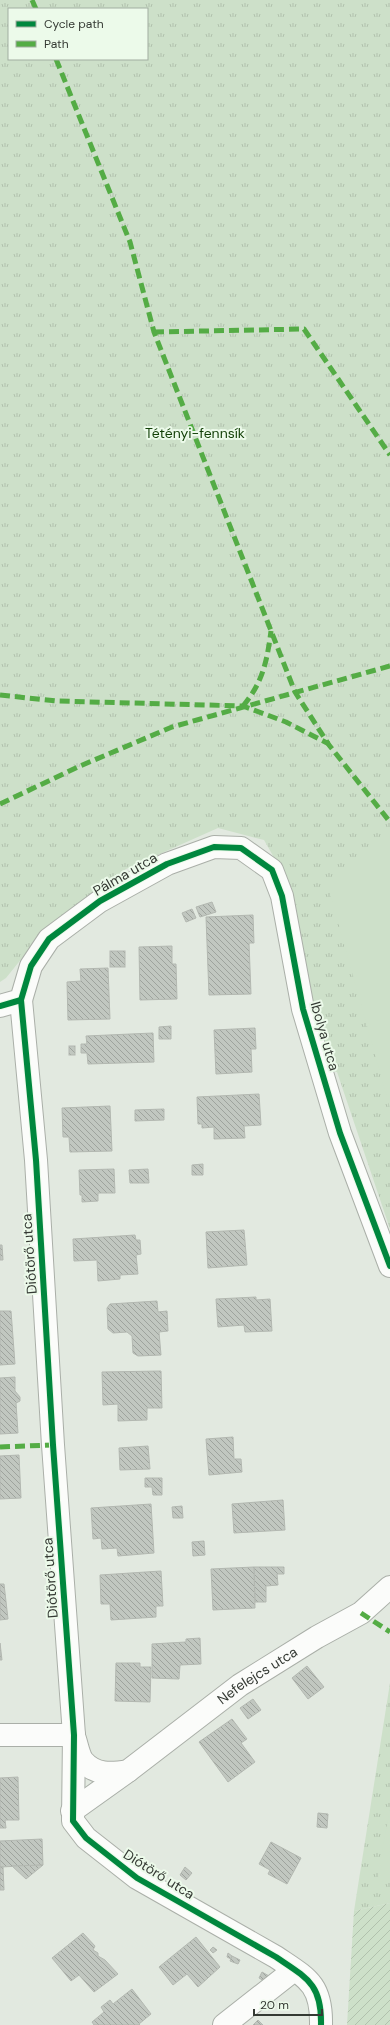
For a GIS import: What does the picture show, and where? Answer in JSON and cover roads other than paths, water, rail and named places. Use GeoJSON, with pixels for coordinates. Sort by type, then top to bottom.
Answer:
{"type":"FeatureCollection","features":[{"type":"Feature","properties":{"kind":"street","name":"Pálma utca"},"geometry":{"type":"LineString","coordinates":[[21,1000],[31,966],[49,939],[100,902],[167,864],[214,847]]}},
{"type":"Feature","properties":{"kind":"street","name":"Ibolya utca"},"geometry":{"type":"LineString","coordinates":[[214,847],[241,848],[272,870],[282,896],[303,1009],[338,1125],[390,1266]]}},
{"type":"Feature","properties":{"kind":"street"},"geometry":{"type":"LineString","coordinates":[[0,1006],[21,1000]]}},
{"type":"Feature","properties":{"kind":"street","name":"Diótörő utca"},"geometry":{"type":"LineString","coordinates":[[21,1000],[36,1160],[53,1446],[74,1734],[73,1821],[86,1838],[137,1878],[276,1957],[311,1983],[318,1994],[321,2006],[321,2025]]}},
{"type":"Feature","properties":{"kind":"street","name":"Nefelejcs utca"},"geometry":{"type":"LineString","coordinates":[[72,1811],[128,1771],[240,1685],[317,1637],[361,1613],[390,1587]]}},
{"type":"Feature","properties":{"kind":"street"},"geometry":{"type":"LineString","coordinates":[[0,1735],[74,1734],[83,1760],[99,1772],[112,1774],[128,1771]]}},
{"type":"Feature","properties":{"kind":"street"},"geometry":{"type":"LineString","coordinates":[[224,2025],[294,1970]]}},
{"type":"Feature","properties":{"kind":"park label","name":"Tétényi-fennsík"},"geometry":{"type":"Point","coordinates":[195,433]}}]}
